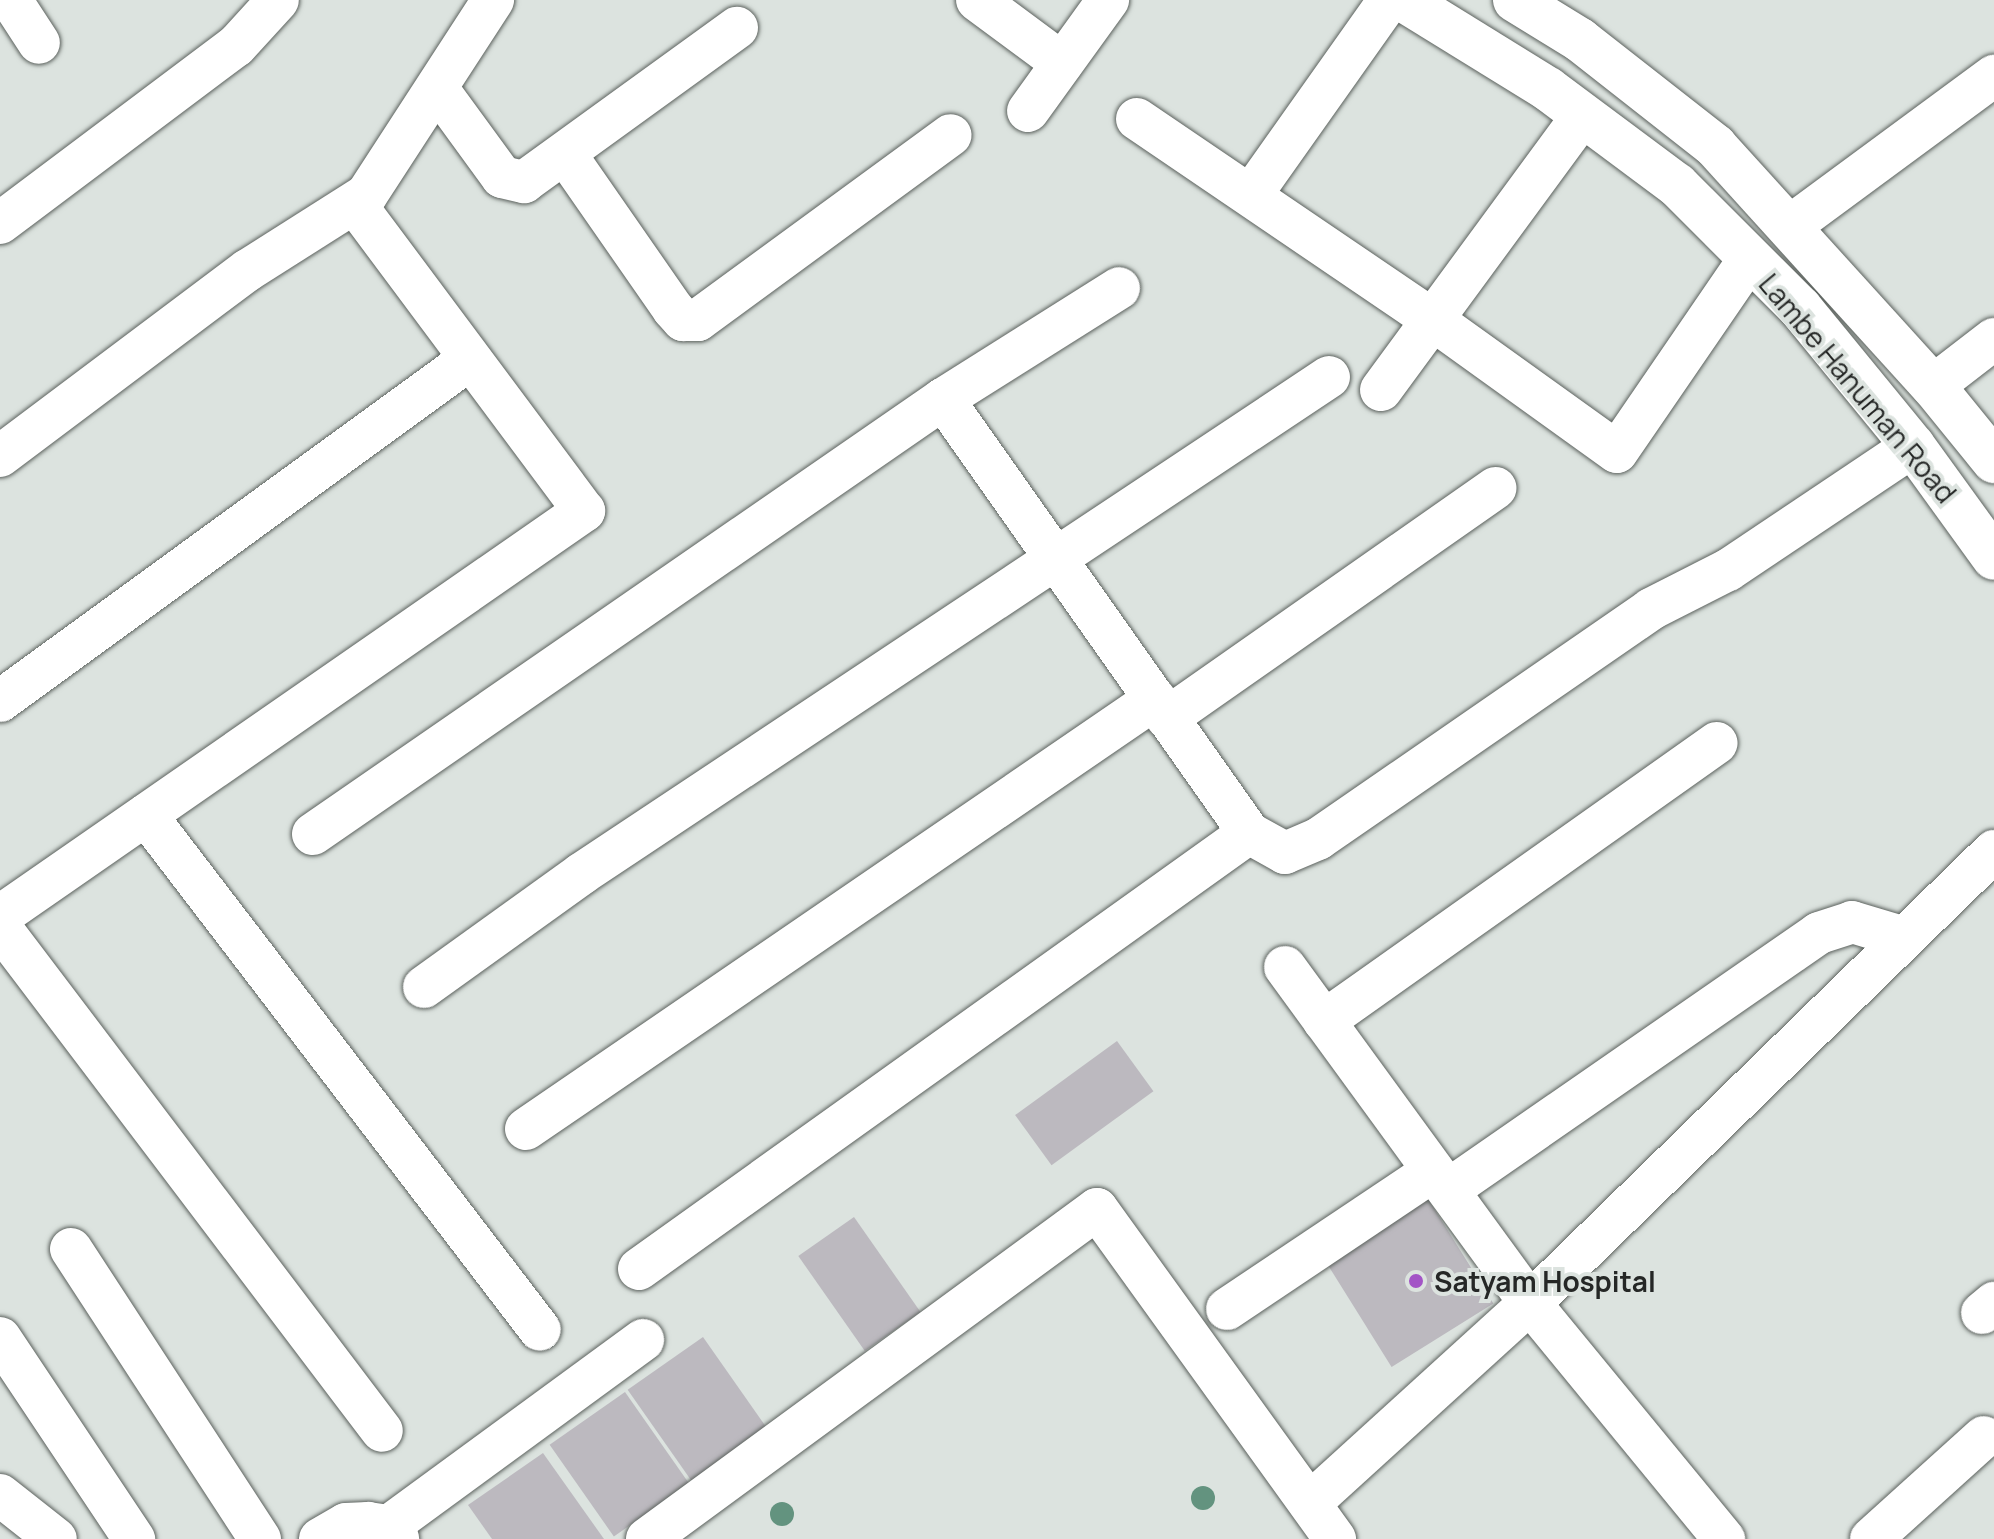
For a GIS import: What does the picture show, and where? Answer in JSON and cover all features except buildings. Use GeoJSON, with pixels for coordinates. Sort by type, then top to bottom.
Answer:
{"type":"FeatureCollection","features":[{"type":"Feature","properties":{"kind":"main road","name":"Lambe Hanuman Road"},"geometry":{"type":"LineString","coordinates":[[1404,0],[1583,115],[1677,185],[1800,308],[1913,446],[1994,558]]}},
{"type":"Feature","properties":{"kind":"main road","name":"Lambe Hanuman Road"},"geometry":{"type":"LineString","coordinates":[[1515,0],[1580,40],[1715,146],[1933,386],[1994,461]]}},
{"type":"Feature","properties":{"kind":"street"},"geometry":{"type":"LineString","coordinates":[[11,0],[39,43]]}},
{"type":"Feature","properties":{"kind":"street"},"geometry":{"type":"LineString","coordinates":[[0,223],[247,38],[278,0]]}},
{"type":"Feature","properties":{"kind":"street"},"geometry":{"type":"LineString","coordinates":[[0,916],[584,511],[358,208],[493,0]]}},
{"type":"Feature","properties":{"kind":"street"},"geometry":{"type":"LineString","coordinates":[[977,0],[1062,63]]}},
{"type":"Feature","properties":{"kind":"street"},"geometry":{"type":"LineString","coordinates":[[1028,111],[1108,0]]}},
{"type":"Feature","properties":{"kind":"street"},"geometry":{"type":"LineString","coordinates":[[1251,195],[1389,0]]}},
{"type":"Feature","properties":{"kind":"street"},"geometry":{"type":"LineString","coordinates":[[437,88],[511,183],[540,174],[737,28]]}},
{"type":"Feature","properties":{"kind":"street"},"geometry":{"type":"LineString","coordinates":[[1789,227],[1994,76]]}},
{"type":"Feature","properties":{"kind":"street"},"geometry":{"type":"LineString","coordinates":[[1381,390],[1583,115]]}},
{"type":"Feature","properties":{"kind":"street"},"geometry":{"type":"LineString","coordinates":[[1137,119],[1433,320],[1617,452],[1750,258]]}},
{"type":"Feature","properties":{"kind":"street"},"geometry":{"type":"LineString","coordinates":[[566,155],[673,309],[683,320],[698,320],[951,135]]}},
{"type":"Feature","properties":{"kind":"street"},"geometry":{"type":"LineString","coordinates":[[0,456],[248,270],[366,195]]}},
{"type":"Feature","properties":{"kind":"street"},"geometry":{"type":"LineString","coordinates":[[313,834],[943,399],[1119,288]]}},
{"type":"Feature","properties":{"kind":"street"},"geometry":{"type":"LineString","coordinates":[[1933,386],[1994,339]]}},
{"type":"Feature","properties":{"kind":"street"},"geometry":{"type":"LineString","coordinates":[[0,701],[470,359]]}},
{"type":"Feature","properties":{"kind":"street"},"geometry":{"type":"LineString","coordinates":[[424,987],[581,874],[1057,561],[1329,377]]}},
{"type":"Feature","properties":{"kind":"street"},"geometry":{"type":"LineString","coordinates":[[943,399],[1249,833],[1285,853],[1318,839],[1651,609],[1728,570],[1913,446]]}},
{"type":"Feature","properties":{"kind":"street"},"geometry":{"type":"LineString","coordinates":[[526,1129],[1496,488]]}},
{"type":"Feature","properties":{"kind":"street"},"geometry":{"type":"LineString","coordinates":[[1324,1021],[1717,743]]}},
{"type":"Feature","properties":{"kind":"street"},"geometry":{"type":"LineString","coordinates":[[146,815],[540,1330]]}},
{"type":"Feature","properties":{"kind":"street"},"geometry":{"type":"LineString","coordinates":[[639,1269],[1249,833]]}},
{"type":"Feature","properties":{"kind":"street"},"geometry":{"type":"LineString","coordinates":[[647,1539],[1097,1209],[1318,1526],[1530,1303],[1994,851]]}},
{"type":"Feature","properties":{"kind":"street"},"geometry":{"type":"LineString","coordinates":[[1227,1309],[1440,1181],[1819,933],[1852,922],[1905,938]]}},
{"type":"Feature","properties":{"kind":"street"},"geometry":{"type":"LineString","coordinates":[[0,927],[382,1431]]}},
{"type":"Feature","properties":{"kind":"street"},"geometry":{"type":"LineString","coordinates":[[1285,967],[1530,1303],[1724,1539]]}},
{"type":"Feature","properties":{"kind":"street"},"geometry":{"type":"LineString","coordinates":[[71,1249],[260,1539]]}},
{"type":"Feature","properties":{"kind":"street"},"geometry":{"type":"LineString","coordinates":[[0,1338],[134,1539]]}},
{"type":"Feature","properties":{"kind":"street"},"geometry":{"type":"LineString","coordinates":[[320,1539],[346,1524],[394,1532],[643,1340]]}},
{"type":"Feature","properties":{"kind":"street"},"geometry":{"type":"LineString","coordinates":[[1871,1539],[1984,1437]]}},
{"type":"Feature","properties":{"kind":"street"},"geometry":{"type":"LineString","coordinates":[[0,1495],[56,1539]]}},
{"type":"Feature","properties":{"kind":"place","name":"Satyam Hospital"},"geometry":{"type":"Point","coordinates":[1416,1281]}}]}
